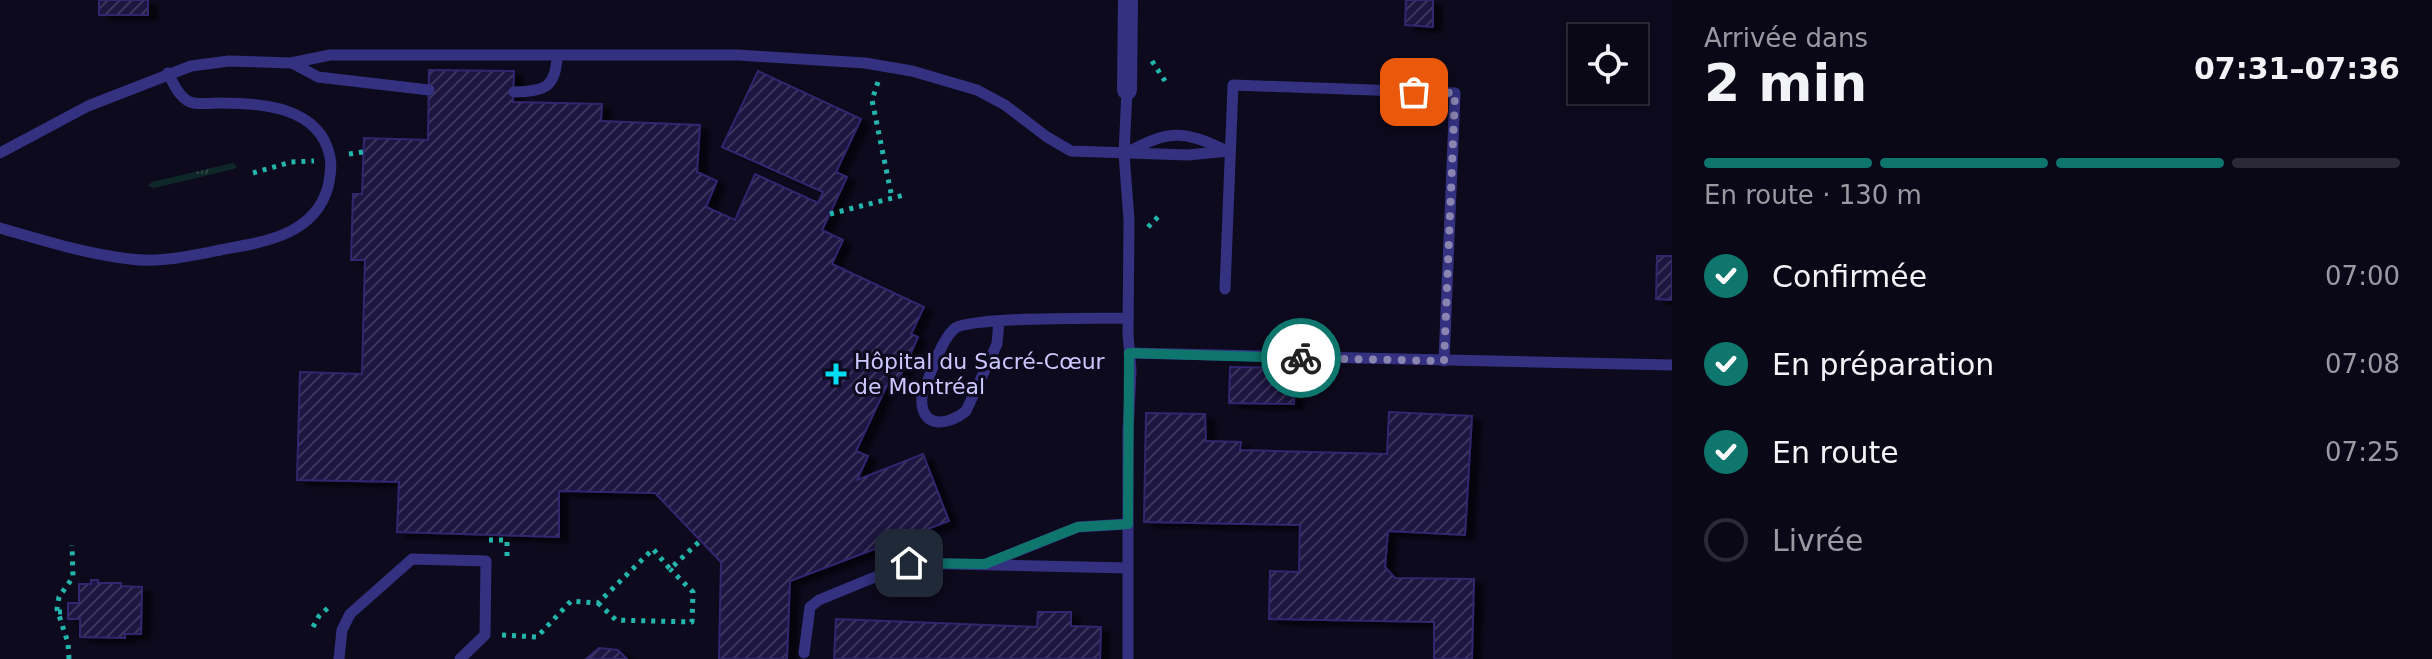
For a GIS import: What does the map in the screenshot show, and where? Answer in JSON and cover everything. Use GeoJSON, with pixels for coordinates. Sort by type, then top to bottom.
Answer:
{"type":"FeatureCollection","features":[{"type":"Feature","properties":{"kind":"street"},"geometry":{"type":"LineString","coordinates":[[1127,90],[1128,0]]}},
{"type":"Feature","properties":{"kind":"lane"},"geometry":{"type":"LineString","coordinates":[[0,153],[88,106],[168,73],[209,63],[291,63],[330,55],[738,55],[815,59],[889,67],[946,80],[991,97],[1071,151],[1188,155],[1229,151]]}},
{"type":"Feature","properties":{"kind":"lane"},"geometry":{"type":"LineString","coordinates":[[514,92],[533,91],[546,86],[556,74],[557,56]]}},
{"type":"Feature","properties":{"kind":"lane"},"geometry":{"type":"LineString","coordinates":[[291,63],[318,77],[429,90]]}},
{"type":"Feature","properties":{"kind":"lane"},"geometry":{"type":"LineString","coordinates":[[0,228],[110,256],[150,260],[271,240],[284,236],[314,216],[326,193],[331,166],[326,143],[317,131],[282,108],[248,103],[189,102],[178,92],[168,73]]}},
{"type":"Feature","properties":{"kind":"lane"},"geometry":{"type":"LineString","coordinates":[[1225,289],[1233,85],[1455,93],[1444,361]]}},
{"type":"Feature","properties":{"kind":"lane"},"geometry":{"type":"LineString","coordinates":[[1127,90],[1124,154],[1129,220],[1128,659]]}},
{"type":"Feature","properties":{"kind":"lane"},"geometry":{"type":"LineString","coordinates":[[1124,154],[1157,136],[1196,136],[1229,151]]}},
{"type":"Feature","properties":{"kind":"lane"},"geometry":{"type":"LineString","coordinates":[[999,321],[997,344],[966,411],[957,418],[940,423],[929,419],[921,407],[922,396],[954,329],[963,323],[999,321],[1128,318]]}},
{"type":"Feature","properties":{"kind":"lane"},"geometry":{"type":"LineString","coordinates":[[1129,353],[1672,365]]}},
{"type":"Feature","properties":{"kind":"lane"},"geometry":{"type":"LineString","coordinates":[[985,564],[1078,527],[1128,524]]}},
{"type":"Feature","properties":{"kind":"lane"},"geometry":{"type":"LineString","coordinates":[[339,659],[342,630],[350,614],[412,559],[486,561],[485,635],[460,659]]}},
{"type":"Feature","properties":{"kind":"lane"},"geometry":{"type":"LineString","coordinates":[[804,653],[810,607],[819,600],[909,563],[1128,568]]}},
{"type":"Feature","properties":{"kind":"path"},"geometry":{"type":"LineString","coordinates":[[1151,60],[1165,81]]}},
{"type":"Feature","properties":{"kind":"path"},"geometry":{"type":"LineString","coordinates":[[878,83],[872,100],[892,198]]}},
{"type":"Feature","properties":{"kind":"path"},"geometry":{"type":"LineString","coordinates":[[349,154],[363,152]]}},
{"type":"Feature","properties":{"kind":"path"},"geometry":{"type":"LineString","coordinates":[[253,173],[291,162],[315,161]]}},
{"type":"Feature","properties":{"kind":"path"},"geometry":{"type":"LineString","coordinates":[[830,214],[904,195]]}},
{"type":"Feature","properties":{"kind":"path"},"geometry":{"type":"LineString","coordinates":[[670,569],[701,540]]}},
{"type":"Feature","properties":{"kind":"path"},"geometry":{"type":"LineString","coordinates":[[69,659],[68,643],[58,612],[59,597],[73,577],[72,545]]}},
{"type":"Feature","properties":{"kind":"path"},"geometry":{"type":"LineString","coordinates":[[503,635],[537,637],[571,601],[598,603],[616,620],[692,622],[693,592],[653,549],[598,603]]}},
{"type":"Feature","properties":{"kind":"path"},"geometry":{"type":"LineString","coordinates":[[58,612],[68,612]]}},
{"type":"Feature","properties":{"kind":"green space"},"geometry":{"type":"Polygon","coordinates":[[[233,163],[237,167],[234,169],[154,188],[148,186],[152,182],[233,163]]]}},
{"type":"Feature","properties":{"kind":"building"},"geometry":{"type":"Polygon","coordinates":[[[99,0],[148,0],[148,15],[99,15],[99,0]]]}},
{"type":"Feature","properties":{"kind":"building"},"geometry":{"type":"Polygon","coordinates":[[[1406,0],[1433,0],[1433,27],[1405,25],[1406,0]]]}},
{"type":"Feature","properties":{"kind":"building"},"geometry":{"type":"Polygon","coordinates":[[[429,70],[514,71],[513,102],[602,104],[601,121],[700,125],[697,172],[717,181],[706,207],[735,220],[755,174],[818,203],[823,192],[722,147],[758,71],[861,119],[836,172],[847,177],[822,230],[843,240],[832,264],[924,307],[911,334],[918,337],[894,389],[887,385],[856,451],[868,456],[857,480],[923,454],[949,521],[790,581],[787,659],[719,659],[721,562],[655,493],[559,491],[559,537],[397,532],[399,482],[297,480],[300,372],[362,374],[365,260],[351,260],[353,194],[362,194],[364,138],[428,140],[429,70]]]}},
{"type":"Feature","properties":{"kind":"building"},"geometry":{"type":"Polygon","coordinates":[[[1657,256],[1672,256],[1672,300],[1656,299],[1657,256]]]}},
{"type":"Feature","properties":{"kind":"building"},"geometry":{"type":"Polygon","coordinates":[[[1230,367],[1295,368],[1294,404],[1229,403],[1230,367]]]}},
{"type":"Feature","properties":{"kind":"building"},"geometry":{"type":"Polygon","coordinates":[[[1389,412],[1472,416],[1465,535],[1388,531],[1385,567],[1395,578],[1474,579],[1472,659],[1434,659],[1434,622],[1269,619],[1270,571],[1299,572],[1300,525],[1144,522],[1146,413],[1205,414],[1206,441],[1241,442],[1240,450],[1387,454],[1389,412]]]}},
{"type":"Feature","properties":{"kind":"building"},"geometry":{"type":"Polygon","coordinates":[[[91,580],[142,587],[141,634],[125,634],[125,638],[80,637],[80,619],[68,619],[68,603],[79,603],[79,584],[91,584],[91,580]]]}},
{"type":"Feature","properties":{"kind":"building"},"geometry":{"type":"Polygon","coordinates":[[[1038,612],[1071,612],[1071,626],[1101,627],[1100,659],[834,659],[836,619],[1037,627],[1038,612]]]}},
{"type":"Feature","properties":{"kind":"building"},"geometry":{"type":"Polygon","coordinates":[[[599,648],[618,650],[627,659],[586,659],[599,648]]]}},
{"type":"Feature","properties":{"kind":"way so far"},"geometry":{"type":"LineString","coordinates":[[1301,358],[1444,361],[1455,93],[1414,92]]}},
{"type":"Feature","properties":{"kind":"place","name":"Hôpital du Sacré-Cœur de Montréal"},"geometry":{"type":"Point","coordinates":[836,374]}},
{"type":"Feature","properties":{"kind":"route"},"geometry":{"type":"LineString","coordinates":[[909,563],[985,564],[1078,527],[1128,524],[1129,353],[1301,358]]}}]}
